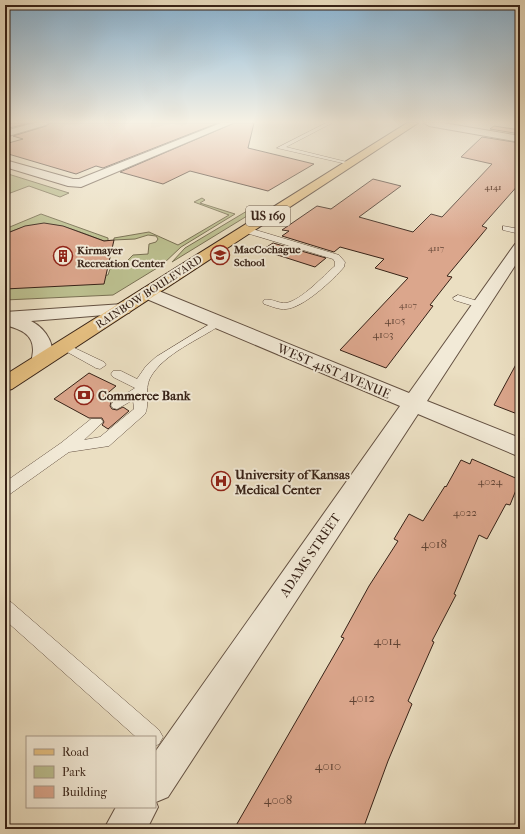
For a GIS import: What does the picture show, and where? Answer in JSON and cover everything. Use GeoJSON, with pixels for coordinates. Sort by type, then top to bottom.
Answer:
{"type":"FeatureCollection","features":[{"type":"Feature","properties":{"kind":"main road","name":"RAINBOW BOULEVARD"},"geometry":{"type":"LineString","coordinates":[[5,384],[352,162]]}},
{"type":"Feature","properties":{"kind":"street"},"geometry":{"type":"LineString","coordinates":[[5,162],[76,184],[131,162]]}},
{"type":"Feature","properties":{"kind":"street","name":"ADAMS STREET"},"geometry":{"type":"LineString","coordinates":[[156,780],[165,747],[412,404],[469,302],[513,238]]}},
{"type":"Feature","properties":{"kind":"street","name":"WEST 41ST AVENUE"},"geometry":{"type":"LineString","coordinates":[[148,293],[520,448]]}},
{"type":"Feature","properties":{"kind":"street"},"geometry":{"type":"LineString","coordinates":[[5,318],[51,315],[92,310],[123,309]]}},
{"type":"Feature","properties":{"kind":"street"},"geometry":{"type":"LineString","coordinates":[[5,318],[33,328],[40,336],[43,348],[41,361]]}},
{"type":"Feature","properties":{"kind":"street"},"geometry":{"type":"LineString","coordinates":[[124,829],[138,808]]}},
{"type":"Feature","properties":{"kind":"lane"},"geometry":{"type":"LineString","coordinates":[[340,162],[349,164]]}},
{"type":"Feature","properties":{"kind":"lane"},"geometry":{"type":"LineString","coordinates":[[246,230],[326,254],[336,258],[340,262],[339,267],[297,302],[287,306],[268,302]]}},
{"type":"Feature","properties":{"kind":"lane"},"geometry":{"type":"LineString","coordinates":[[513,238],[520,232]]}},
{"type":"Feature","properties":{"kind":"lane"},"geometry":{"type":"LineString","coordinates":[[66,447],[104,442],[140,411],[141,388],[150,370],[174,348],[208,330],[218,322]]}},
{"type":"Feature","properties":{"kind":"lane"},"geometry":{"type":"LineString","coordinates":[[64,346],[100,365]]}},
{"type":"Feature","properties":{"kind":"lane"},"geometry":{"type":"LineString","coordinates":[[117,374],[141,388]]}},
{"type":"Feature","properties":{"kind":"lane"},"geometry":{"type":"LineString","coordinates":[[117,405],[141,388]]}},
{"type":"Feature","properties":{"kind":"lane"},"geometry":{"type":"LineString","coordinates":[[5,490],[66,447],[96,422]]}},
{"type":"Feature","properties":{"kind":"lane"},"geometry":{"type":"LineString","coordinates":[[5,608],[151,736]]}},
{"type":"Feature","properties":{"kind":"green space"},"geometry":{"type":"Polygon","coordinates":[[[5,173],[69,193],[60,197],[29,186],[5,195],[5,173]]]}},
{"type":"Feature","properties":{"kind":"green space"},"geometry":{"type":"Polygon","coordinates":[[[202,198],[205,200],[200,203],[235,214],[181,247],[162,265],[113,295],[5,300],[5,289],[108,275],[111,266],[126,262],[133,255],[148,254],[149,244],[156,242],[158,239],[156,236],[148,235],[135,239],[114,240],[114,238],[149,232],[178,245],[229,215],[194,202],[202,198]]]}},
{"type":"Feature","properties":{"kind":"green space"},"geometry":{"type":"Polygon","coordinates":[[[247,211],[249,214],[247,216],[172,262],[185,248],[247,211]]]}},
{"type":"Feature","properties":{"kind":"green space"},"geometry":{"type":"Polygon","coordinates":[[[41,214],[108,238],[108,241],[104,241],[66,227],[44,224],[32,225],[5,234],[5,229],[41,214]]]}},
{"type":"Feature","properties":{"kind":"building"},"geometry":{"type":"Polygon","coordinates":[[[35,162],[119,162],[103,168],[96,166],[76,174],[35,162]]]}},
{"type":"Feature","properties":{"kind":"building"},"geometry":{"type":"Polygon","coordinates":[[[143,162],[305,162],[314,164],[268,191],[190,171],[163,184],[120,172],[143,162]]]}},
{"type":"Feature","properties":{"kind":"building"},"geometry":{"type":"Polygon","coordinates":[[[483,162],[520,162],[520,183],[482,226],[487,228],[447,276],[452,277],[430,305],[433,306],[386,368],[340,350],[408,278],[375,268],[384,259],[340,247],[334,252],[282,236],[289,231],[282,230],[317,206],[331,209],[373,179],[401,186],[359,217],[413,232],[431,214],[442,217],[492,164],[483,162]]]}},
{"type":"Feature","properties":{"kind":"building","name":"Kirmayer Recreation Center"},"geometry":{"type":"Polygon","coordinates":[[[44,223],[63,226],[104,241],[114,240],[104,284],[5,289],[5,234],[25,226],[44,223]]]}},
{"type":"Feature","properties":{"kind":"building"},"geometry":{"type":"Polygon","coordinates":[[[273,243],[326,258],[315,267],[262,250],[273,243]]]}},
{"type":"Feature","properties":{"kind":"building"},"geometry":{"type":"Polygon","coordinates":[[[520,357],[520,415],[494,405],[520,357]]]}},
{"type":"Feature","properties":{"kind":"building"},"geometry":{"type":"Polygon","coordinates":[[[89,373],[116,386],[103,397],[111,402],[110,406],[112,409],[117,410],[123,407],[129,411],[108,429],[102,425],[104,422],[102,418],[89,418],[54,399],[89,373]]]}},
{"type":"Feature","properties":{"kind":"building"},"geometry":{"type":"Polygon","coordinates":[[[472,459],[520,480],[510,505],[506,504],[487,539],[479,535],[454,594],[456,595],[432,641],[434,642],[408,701],[412,704],[388,761],[363,829],[234,829],[344,638],[341,637],[369,586],[398,541],[394,539],[409,514],[423,521],[445,486],[446,487],[461,460],[470,464],[472,459]]]}},
{"type":"Feature","properties":{"kind":"place","name":"MacCochague School"},"geometry":{"type":"Point","coordinates":[220,255]}},
{"type":"Feature","properties":{"kind":"place","name":"Kirmayer Recreation Center"},"geometry":{"type":"Point","coordinates":[63,256]}},
{"type":"Feature","properties":{"kind":"place","name":"Commerce Bank"},"geometry":{"type":"Point","coordinates":[84,395]}},
{"type":"Feature","properties":{"kind":"place","name":"University of Kansas Medical Center"},"geometry":{"type":"Point","coordinates":[221,481]}}]}
